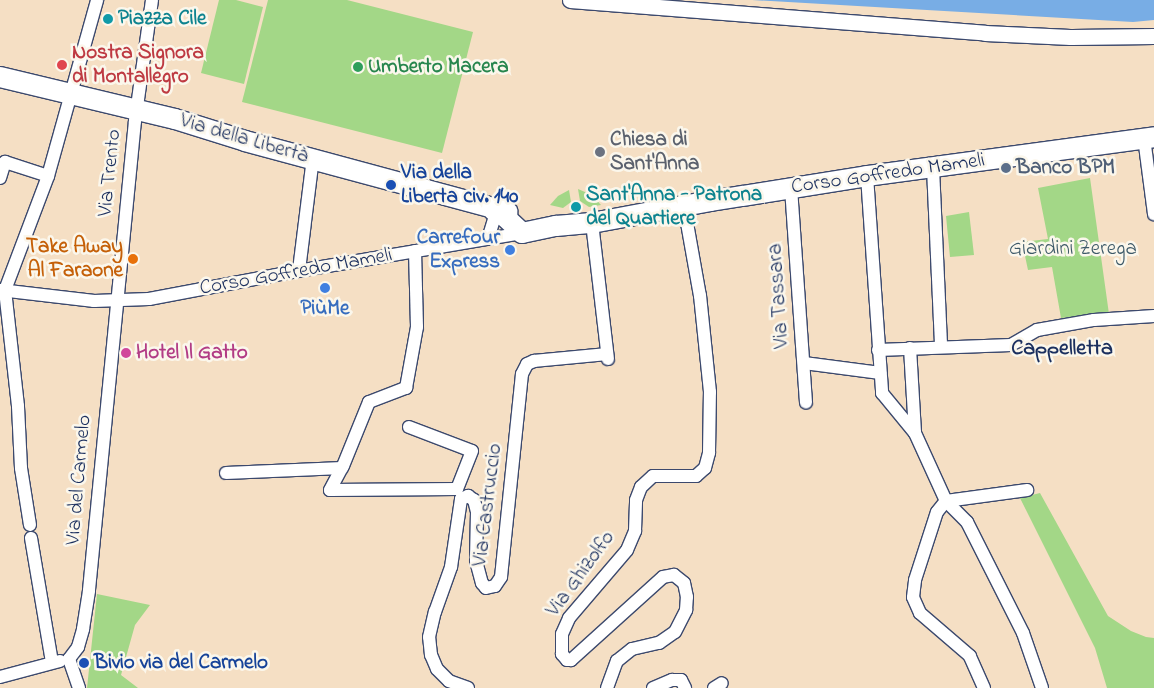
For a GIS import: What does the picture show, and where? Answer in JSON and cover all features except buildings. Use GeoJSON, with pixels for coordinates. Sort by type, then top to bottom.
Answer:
{"type":"FeatureCollection","features":[{"type":"Feature","properties":{"kind":"main road","name":"Via della Libertà"},"geometry":{"type":"LineString","coordinates":[[0,77],[137,110],[556,226]]}},
{"type":"Feature","properties":{"kind":"main road","name":"Corso Goffredo Mameli"},"geometry":{"type":"LineString","coordinates":[[522,233],[556,226],[592,223],[867,176],[1149,138]]}},
{"type":"Feature","properties":{"kind":"main road","name":"Via della Libertà"},"geometry":{"type":"LineString","coordinates":[[490,208],[504,216],[522,233]]}},
{"type":"Feature","properties":{"kind":"street"},"geometry":{"type":"LineString","coordinates":[[52,662],[21,468],[18,406],[3,290],[48,176],[97,0]]}},
{"type":"Feature","properties":{"kind":"street","name":"Via Trento"},"geometry":{"type":"LineString","coordinates":[[118,301],[137,110],[152,0]]}},
{"type":"Feature","properties":{"kind":"street"},"geometry":{"type":"LineString","coordinates":[[570,0],[985,33],[1070,37],[1154,36]]}},
{"type":"Feature","properties":{"kind":"street"},"geometry":{"type":"LineString","coordinates":[[1149,138],[1154,214]]}},
{"type":"Feature","properties":{"kind":"street"},"geometry":{"type":"LineString","coordinates":[[299,270],[312,158]]}},
{"type":"Feature","properties":{"kind":"street"},"geometry":{"type":"LineString","coordinates":[[0,178],[5,162],[48,176]]}},
{"type":"Feature","properties":{"kind":"street"},"geometry":{"type":"LineString","coordinates":[[933,168],[941,347]]}},
{"type":"Feature","properties":{"kind":"street"},"geometry":{"type":"LineString","coordinates":[[867,176],[882,393],[915,433],[946,501],[967,522],[1023,633],[1042,688]]}},
{"type":"Feature","properties":{"kind":"street","name":"Via Tassara"},"geometry":{"type":"LineString","coordinates":[[791,188],[806,402]]}},
{"type":"Feature","properties":{"kind":"street","name":"Via Ghizolfo"},"geometry":{"type":"LineString","coordinates":[[607,688],[618,661],[632,650],[659,643],[675,632],[686,610],[687,597],[684,583],[674,575],[663,577],[571,660],[567,660],[562,654],[562,634],[569,618],[627,550],[635,531],[636,500],[641,487],[653,476],[696,476],[705,468],[709,454],[710,392],[700,296],[684,206]]}},
{"type":"Feature","properties":{"kind":"street"},"geometry":{"type":"LineString","coordinates":[[488,239],[495,216],[490,208]]}},
{"type":"Feature","properties":{"kind":"street","name":"Via Castruccio"},"geometry":{"type":"LineString","coordinates":[[468,688],[449,681],[437,668],[430,654],[429,637],[435,612],[451,567],[461,499],[468,496],[474,500],[477,512],[476,561],[482,584],[486,588],[494,586],[501,577],[522,374],[527,364],[534,361],[607,357],[592,223]]}},
{"type":"Feature","properties":{"kind":"street","name":"Corso Goffredo Mameli"},"geometry":{"type":"LineString","coordinates":[[3,290],[94,301],[149,299],[299,270],[522,233]]}},
{"type":"Feature","properties":{"kind":"street"},"geometry":{"type":"LineString","coordinates":[[409,427],[472,451],[457,489],[330,490],[342,468],[368,402],[406,388],[417,327],[415,251]]}},
{"type":"Feature","properties":{"kind":"street","name":"Via del Carmelo"},"geometry":{"type":"LineString","coordinates":[[69,659],[78,648],[84,629],[118,301]]}},
{"type":"Feature","properties":{"kind":"street"},"geometry":{"type":"LineString","coordinates":[[878,350],[1012,345],[1038,330],[1094,320],[1154,316]]}},
{"type":"Feature","properties":{"kind":"street"},"geometry":{"type":"LineString","coordinates":[[910,348],[915,433]]}},
{"type":"Feature","properties":{"kind":"street"},"geometry":{"type":"LineString","coordinates":[[804,362],[880,373]]}},
{"type":"Feature","properties":{"kind":"street"},"geometry":{"type":"LineString","coordinates":[[226,473],[342,468]]}},
{"type":"Feature","properties":{"kind":"street"},"geometry":{"type":"LineString","coordinates":[[984,688],[970,656],[920,613],[913,597],[915,580],[937,512],[946,501],[1027,490]]}},
{"type":"Feature","properties":{"kind":"street"},"geometry":{"type":"LineString","coordinates":[[0,677],[69,659],[79,688]]}},
{"type":"Feature","properties":{"kind":"street"},"geometry":{"type":"LineString","coordinates":[[653,688],[672,680],[681,680],[685,688]]}},
{"type":"Feature","properties":{"kind":"green space"},"geometry":{"type":"Polygon","coordinates":[[[219,0],[236,0],[263,7],[244,84],[201,73],[219,0]]]}},
{"type":"Feature","properties":{"kind":"green space","name":"Umberto Macera"},"geometry":{"type":"Polygon","coordinates":[[[268,0],[347,0],[473,32],[442,153],[242,102],[268,0]]]}},
{"type":"Feature","properties":{"kind":"green space","name":"Giardini Zerega"},"geometry":{"type":"Polygon","coordinates":[[[1090,178],[1109,314],[1061,318],[1052,267],[1028,270],[1022,242],[1048,239],[1038,188],[1090,178]]]}},
{"type":"Feature","properties":{"kind":"green space"},"geometry":{"type":"Polygon","coordinates":[[[578,189],[592,195],[601,205],[589,207],[580,201],[578,189]]]}},
{"type":"Feature","properties":{"kind":"green space"},"geometry":{"type":"Polygon","coordinates":[[[569,190],[571,202],[563,208],[550,205],[558,196],[569,190]]]}},
{"type":"Feature","properties":{"kind":"green space"},"geometry":{"type":"Polygon","coordinates":[[[969,212],[974,255],[950,257],[946,216],[969,212]]]}},
{"type":"Feature","properties":{"kind":"green space"},"geometry":{"type":"Polygon","coordinates":[[[1040,493],[1108,616],[1131,631],[1154,638],[1154,688],[1107,688],[1095,648],[1020,498],[1040,493]]]}},
{"type":"Feature","properties":{"kind":"green space"},"geometry":{"type":"Polygon","coordinates":[[[97,594],[150,605],[135,625],[121,675],[138,688],[87,688],[97,594]]]}},
{"type":"Feature","properties":{"kind":"water"},"geometry":{"type":"Polygon","coordinates":[[[752,0],[1154,0],[1154,20],[1133,22],[752,0]]]}},
{"type":"Feature","properties":{"kind":"place","name":"Piazza Cile"},"geometry":{"type":"Point","coordinates":[108,19]}},
{"type":"Feature","properties":{"kind":"place","name":"Nostra Signora di Montallegro"},"geometry":{"type":"Point","coordinates":[62,65]}},
{"type":"Feature","properties":{"kind":"place","name":"Umberto Macera"},"geometry":{"type":"Point","coordinates":[358,67]}},
{"type":"Feature","properties":{"kind":"place","name":"Chiesa di Sant'Anna"},"geometry":{"type":"Point","coordinates":[600,152]}},
{"type":"Feature","properties":{"kind":"place","name":"Banco BPM"},"geometry":{"type":"Point","coordinates":[1006,168]}},
{"type":"Feature","properties":{"kind":"place","name":"Via della Liberta civ. 140"},"geometry":{"type":"Point","coordinates":[391,185]}},
{"type":"Feature","properties":{"kind":"place","name":"Sant'Anna - Patrona del Quartiere"},"geometry":{"type":"Point","coordinates":[576,207]}},
{"type":"Feature","properties":{"kind":"place","name":"Carrefour Express"},"geometry":{"type":"Point","coordinates":[510,250]}},
{"type":"Feature","properties":{"kind":"place","name":"Take Away Al Faraone"},"geometry":{"type":"Point","coordinates":[133,259]}},
{"type":"Feature","properties":{"kind":"place","name":"PiùMe"},"geometry":{"type":"Point","coordinates":[325,288]}},
{"type":"Feature","properties":{"kind":"place","name":"Hotel Il Gatto"},"geometry":{"type":"Point","coordinates":[126,353]}},
{"type":"Feature","properties":{"kind":"place","name":"Bivio via del Carmelo"},"geometry":{"type":"Point","coordinates":[84,663]}},
{"type":"Feature","properties":{"kind":"district","name":"Cappelletta"},"geometry":{"type":"Point","coordinates":[1062,350]}}]}
